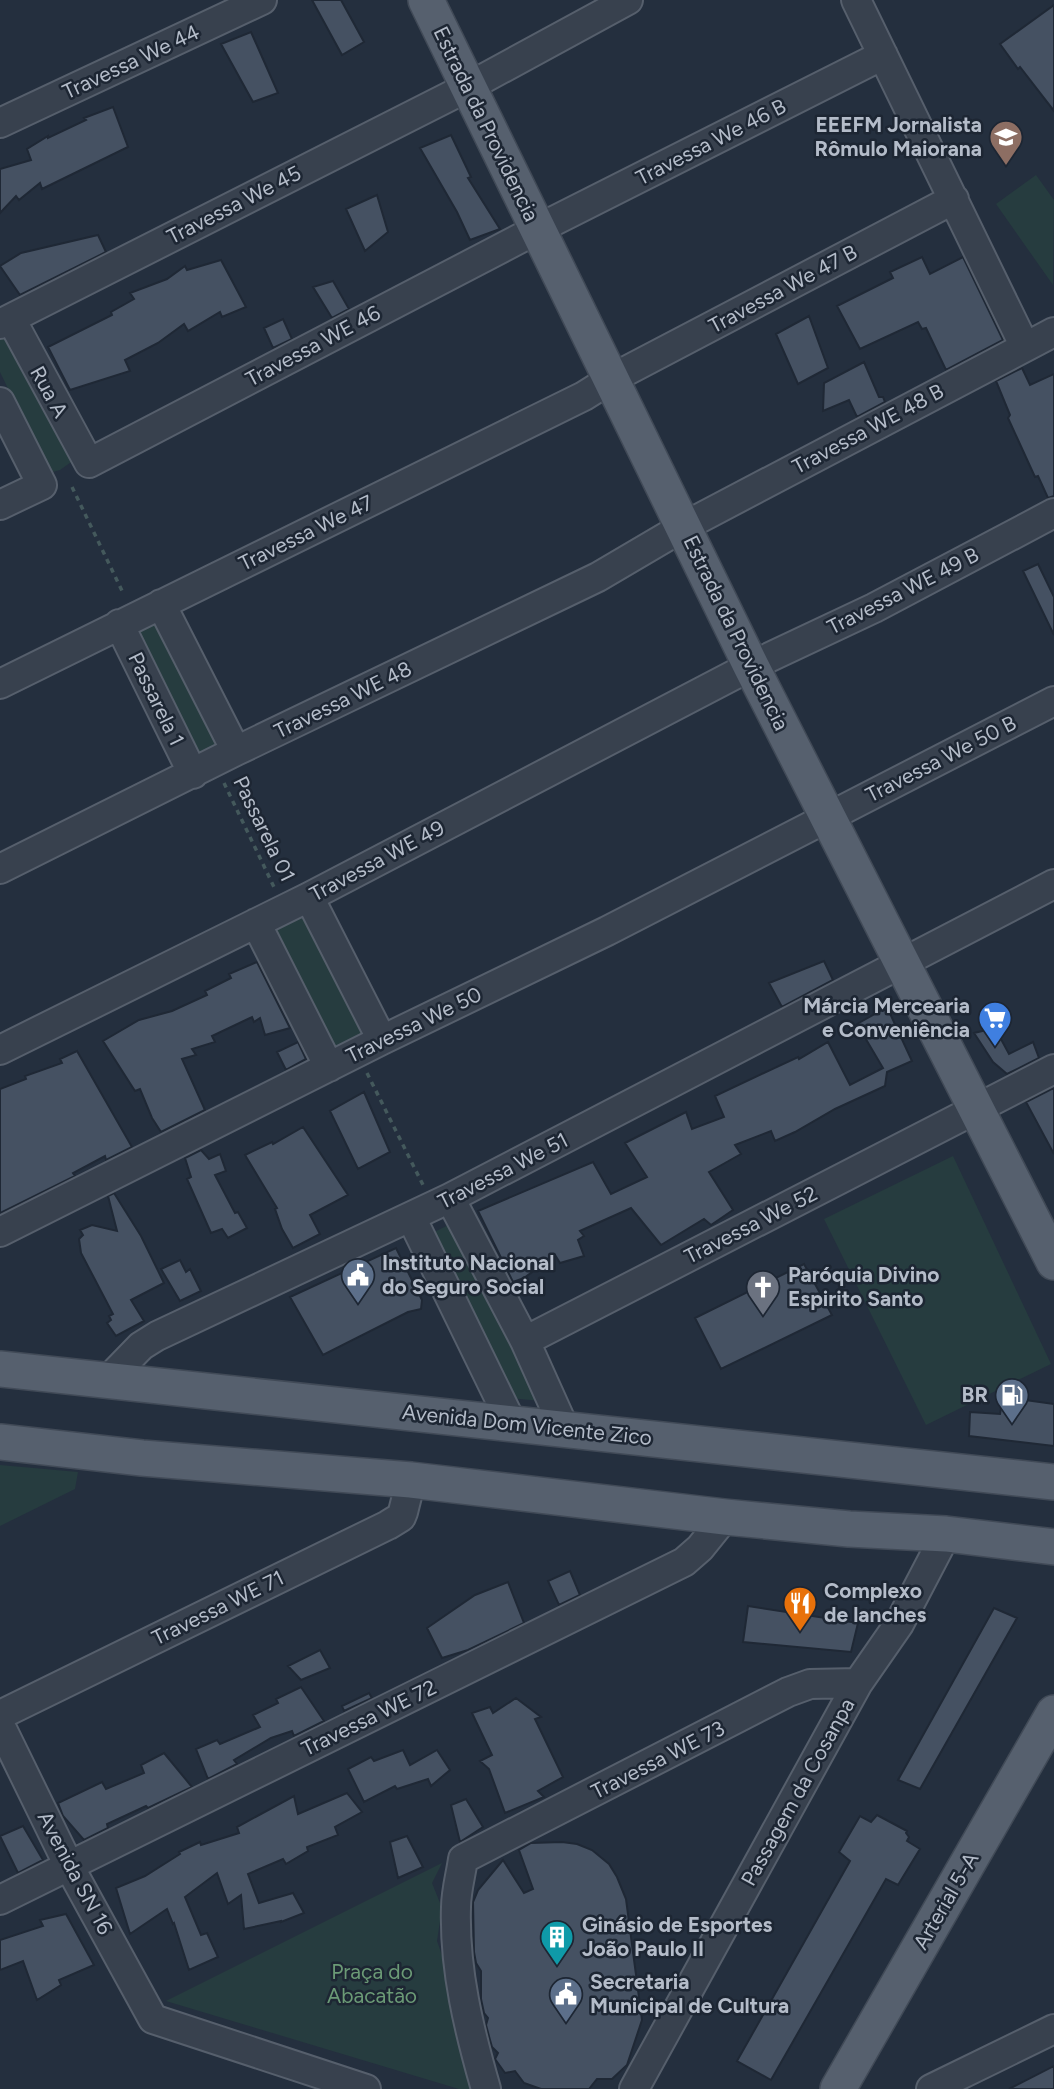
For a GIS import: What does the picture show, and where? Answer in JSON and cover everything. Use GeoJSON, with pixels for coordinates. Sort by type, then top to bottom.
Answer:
{"type":"FeatureCollection","features":[{"type":"Feature","properties":{"kind":"main road","name":"Estrada da Providencia"},"geometry":{"type":"LineString","coordinates":[[426,0],[751,666],[1052,1254]]}},
{"type":"Feature","properties":{"kind":"main road","name":"Avenida Dom Vicente Zico"},"geometry":{"type":"LineString","coordinates":[[0,1369],[1054,1482]]}},
{"type":"Feature","properties":{"kind":"main road"},"geometry":{"type":"LineString","coordinates":[[0,1442],[142,1458],[411,1480],[725,1517],[849,1529],[946,1534],[1054,1547]]}},
{"type":"Feature","properties":{"kind":"main road","name":"Arterial 5-A"},"geometry":{"type":"LineString","coordinates":[[838,2089],[1054,1713]]}},
{"type":"Feature","properties":{"kind":"street","name":"Travessa We 44"},"geometry":{"type":"LineString","coordinates":[[0,123],[262,0]]}},
{"type":"Feature","properties":{"kind":"street","name":"Travessa We 45"},"geometry":{"type":"LineString","coordinates":[[6,321],[468,87],[628,0]]}},
{"type":"Feature","properties":{"kind":"street"},"geometry":{"type":"LineString","coordinates":[[856,0],[1025,347]]}},
{"type":"Feature","properties":{"kind":"street","name":"Travessa We 46 B"},"geometry":{"type":"LineString","coordinates":[[538,229],[883,55]]}},
{"type":"Feature","properties":{"kind":"street","name":"Travessa We 47 B"},"geometry":{"type":"LineString","coordinates":[[611,379],[954,199]]}},
{"type":"Feature","properties":{"kind":"street","name":"Travessa WE 46"},"geometry":{"type":"LineString","coordinates":[[89,463],[538,229]]}},
{"type":"Feature","properties":{"kind":"street","name":"Rua A"},"geometry":{"type":"LineString","coordinates":[[6,321],[89,463]]}},
{"type":"Feature","properties":{"kind":"street","name":"Travessa WE 48 B"},"geometry":{"type":"LineString","coordinates":[[683,527],[1054,332]]}},
{"type":"Feature","properties":{"kind":"street","name":"Travessa We 47"},"geometry":{"type":"LineString","coordinates":[[0,684],[560,408],[611,379]]}},
{"type":"Feature","properties":{"kind":"street"},"geometry":{"type":"LineString","coordinates":[[0,402],[42,485],[0,505]]}},
{"type":"Feature","properties":{"kind":"street","name":"Travessa WE 49 B"},"geometry":{"type":"LineString","coordinates":[[751,666],[874,608],[1054,513]]}},
{"type":"Feature","properties":{"kind":"street","name":"Travessa WE 48"},"geometry":{"type":"LineString","coordinates":[[0,869],[597,577],[683,527]]}},
{"type":"Feature","properties":{"kind":"street"},"geometry":{"type":"LineString","coordinates":[[161,604],[214,762]]}},
{"type":"Feature","properties":{"kind":"street","name":"Passarela 1"},"geometry":{"type":"LineString","coordinates":[[126,621],[214,762]]}},
{"type":"Feature","properties":{"kind":"street","name":"Travessa WE 49"},"geometry":{"type":"LineString","coordinates":[[0,1050],[297,903],[751,666]]}},
{"type":"Feature","properties":{"kind":"street","name":"Travessa We 50 B"},"geometry":{"type":"LineString","coordinates":[[828,816],[1054,701]]}},
{"type":"Feature","properties":{"kind":"street","name":"Travessa We 50"},"geometry":{"type":"LineString","coordinates":[[0,1232],[607,930],[828,816]]}},
{"type":"Feature","properties":{"kind":"street","name":"Travessa We 51"},"geometry":{"type":"LineString","coordinates":[[108,1380],[149,1340],[431,1207],[903,965],[1054,884]]}},
{"type":"Feature","properties":{"kind":"street"},"geometry":{"type":"LineString","coordinates":[[297,903],[382,1040]]}},
{"type":"Feature","properties":{"kind":"street"},"geometry":{"type":"LineString","coordinates":[[256,923],[328,1067]]}},
{"type":"Feature","properties":{"kind":"street","name":"Travessa We 52"},"geometry":{"type":"LineString","coordinates":[[525,1341],[1054,1069]]}},
{"type":"Feature","properties":{"kind":"street"},"geometry":{"type":"LineString","coordinates":[[431,1207],[525,1341],[565,1430]]}},
{"type":"Feature","properties":{"kind":"street"},"geometry":{"type":"LineString","coordinates":[[431,1207],[512,1424]]}},
{"type":"Feature","properties":{"kind":"street","name":"Travessa WE 71"},"geometry":{"type":"LineString","coordinates":[[0,1715],[388,1525],[401,1517],[411,1480]]}},
{"type":"Feature","properties":{"kind":"street","name":"Travessa WE 72"},"geometry":{"type":"LineString","coordinates":[[0,1900],[684,1562],[700,1548],[725,1517]]}},
{"type":"Feature","properties":{"kind":"street","name":"Passagem da Cosanpa"},"geometry":{"type":"LineString","coordinates":[[634,2089],[858,1683],[899,1624],[946,1534]]}},
{"type":"Feature","properties":{"kind":"street","name":"Travessa WE 73"},"geometry":{"type":"LineString","coordinates":[[486,2089],[469,2031],[459,1970],[456,1906],[463,1859],[788,1692],[810,1684],[858,1683]]}},
{"type":"Feature","properties":{"kind":"street","name":"Avenida SN 16"},"geometry":{"type":"LineString","coordinates":[[0,1725],[69,1866],[153,2019],[366,2089]]}},
{"type":"Feature","properties":{"kind":"street"},"geometry":{"type":"LineString","coordinates":[[931,2089],[1054,2029]]}},
{"type":"Feature","properties":{"kind":"path"},"geometry":{"type":"LineString","coordinates":[[72,487],[126,621]]}},
{"type":"Feature","properties":{"kind":"path","name":"Passarela 01"},"geometry":{"type":"LineString","coordinates":[[214,762],[297,903]]}},
{"type":"Feature","properties":{"kind":"path"},"geometry":{"type":"LineString","coordinates":[[357,1053],[431,1207]]}},
{"type":"Feature","properties":{"kind":"green space"},"geometry":{"type":"Polygon","coordinates":[[[1036,175],[1054,200],[1053,285],[996,204],[1036,175]]]}},
{"type":"Feature","properties":{"kind":"green space"},"geometry":{"type":"Polygon","coordinates":[[[11,333],[74,460],[60,470],[49,473],[0,372],[0,339],[11,333]]]}},
{"type":"Feature","properties":{"kind":"green space"},"geometry":{"type":"Polygon","coordinates":[[[161,604],[235,751],[193,774],[119,624],[161,604]]]}},
{"type":"Feature","properties":{"kind":"green space"},"geometry":{"type":"Polygon","coordinates":[[[304,911],[365,1037],[336,1052],[272,926],[304,911]]]}},
{"type":"Feature","properties":{"kind":"green space"},"geometry":{"type":"Polygon","coordinates":[[[953,1156],[1051,1364],[926,1425],[824,1219],[953,1156]]]}},
{"type":"Feature","properties":{"kind":"green space"},"geometry":{"type":"Polygon","coordinates":[[[459,1220],[542,1401],[509,1398],[430,1234],[459,1220]]]}},
{"type":"Feature","properties":{"kind":"green space"},"geometry":{"type":"Polygon","coordinates":[[[0,1465],[78,1472],[75,1489],[0,1526],[0,1465]]]}},
{"type":"Feature","properties":{"kind":"green space","name":"Praça do Abacatão"},"geometry":{"type":"Polygon","coordinates":[[[442,1863],[432,1883],[442,1908],[437,1941],[449,1975],[471,2089],[459,2089],[166,2001],[442,1863]]]}},
{"type":"Feature","properties":{"kind":"building"},"geometry":{"type":"Polygon","coordinates":[[[312,0],[341,0],[364,42],[342,55],[312,0]]]}},
{"type":"Feature","properties":{"kind":"building"},"geometry":{"type":"Polygon","coordinates":[[[1054,5],[1054,111],[1000,44],[1054,5]]]}},
{"type":"Feature","properties":{"kind":"building"},"geometry":{"type":"Polygon","coordinates":[[[251,32],[278,93],[253,102],[221,44],[251,32]]]}},
{"type":"Feature","properties":{"kind":"building"},"geometry":{"type":"Polygon","coordinates":[[[113,107],[128,147],[42,189],[40,183],[19,200],[16,196],[0,213],[0,169],[31,160],[27,149],[48,136],[86,120],[84,118],[113,107]]]}},
{"type":"Feature","properties":{"kind":"building"},"geometry":{"type":"Polygon","coordinates":[[[451,135],[471,177],[468,178],[500,229],[470,240],[420,148],[451,135]]]}},
{"type":"Feature","properties":{"kind":"building"},"geometry":{"type":"Polygon","coordinates":[[[377,195],[388,232],[365,251],[346,209],[377,195]]]}},
{"type":"Feature","properties":{"kind":"building"},"geometry":{"type":"Polygon","coordinates":[[[98,235],[106,252],[20,295],[0,266],[21,253],[98,235]]]}},
{"type":"Feature","properties":{"kind":"building"},"geometry":{"type":"Polygon","coordinates":[[[922,257],[930,274],[963,257],[1003,340],[946,370],[926,328],[922,329],[918,322],[860,349],[837,306],[893,278],[890,272],[922,257]]]}},
{"type":"Feature","properties":{"kind":"building"},"geometry":{"type":"Polygon","coordinates":[[[221,260],[246,307],[222,317],[220,312],[188,331],[184,324],[158,343],[125,360],[130,371],[70,390],[48,347],[112,315],[111,312],[134,299],[130,293],[167,279],[185,266],[187,270],[221,260]]]}},
{"type":"Feature","properties":{"kind":"building"},"geometry":{"type":"Polygon","coordinates":[[[333,281],[349,309],[332,318],[313,287],[333,281]]]}},
{"type":"Feature","properties":{"kind":"building"},"geometry":{"type":"Polygon","coordinates":[[[809,316],[828,368],[798,384],[776,334],[809,316]]]}},
{"type":"Feature","properties":{"kind":"building"},"geometry":{"type":"Polygon","coordinates":[[[283,319],[292,339],[273,348],[264,328],[283,319]]]}},
{"type":"Feature","properties":{"kind":"building"},"geometry":{"type":"Polygon","coordinates":[[[864,362],[879,397],[883,397],[885,402],[857,417],[849,400],[823,411],[824,383],[864,362]]]}},
{"type":"Feature","properties":{"kind":"building"},"geometry":{"type":"Polygon","coordinates":[[[1022,368],[1030,385],[1054,374],[1054,496],[1048,498],[1038,476],[1035,477],[1008,418],[1010,415],[996,381],[1022,368]]]}},
{"type":"Feature","properties":{"kind":"building"},"geometry":{"type":"Polygon","coordinates":[[[1038,564],[1054,597],[1054,635],[1023,571],[1038,564]]]}},
{"type":"Feature","properties":{"kind":"building"},"geometry":{"type":"Polygon","coordinates":[[[824,961],[833,980],[782,1007],[769,983],[824,961]]]}},
{"type":"Feature","properties":{"kind":"building"},"geometry":{"type":"Polygon","coordinates":[[[257,962],[290,1028],[265,1035],[260,1018],[254,1022],[252,1017],[212,1036],[215,1042],[192,1049],[196,1055],[182,1059],[205,1110],[161,1132],[140,1089],[135,1091],[103,1041],[139,1020],[172,1011],[207,995],[205,991],[231,978],[229,974],[257,962]]]}},
{"type":"Feature","properties":{"kind":"building"},"geometry":{"type":"Polygon","coordinates":[[[887,1007],[912,1061],[887,1072],[885,1086],[835,1109],[795,1132],[775,1141],[771,1131],[735,1145],[741,1154],[709,1172],[733,1210],[711,1225],[704,1219],[661,1245],[631,1208],[580,1231],[584,1236],[578,1240],[584,1256],[560,1263],[555,1255],[524,1278],[513,1282],[478,1211],[593,1162],[611,1194],[647,1177],[625,1143],[686,1112],[692,1129],[724,1117],[715,1096],[798,1057],[799,1059],[828,1042],[850,1085],[883,1068],[857,1024],[887,1007]]]}},
{"type":"Feature","properties":{"kind":"building","name":"Márcia Mercearia e Conveniência"},"geometry":{"type":"Polygon","coordinates":[[[995,1028],[1009,1054],[1033,1042],[1039,1058],[1007,1074],[993,1062],[974,1033],[995,1028]]]}},
{"type":"Feature","properties":{"kind":"building"},"geometry":{"type":"Polygon","coordinates":[[[298,1042],[306,1059],[286,1070],[277,1052],[298,1042]]]}},
{"type":"Feature","properties":{"kind":"building"},"geometry":{"type":"Polygon","coordinates":[[[77,1051],[132,1147],[106,1160],[105,1156],[73,1173],[75,1176],[0,1213],[0,1089],[26,1079],[25,1076],[62,1063],[60,1059],[77,1051]]]}},
{"type":"Feature","properties":{"kind":"building"},"geometry":{"type":"Polygon","coordinates":[[[1054,1088],[1054,1154],[1026,1102],[1054,1088]]]}},
{"type":"Feature","properties":{"kind":"building"},"geometry":{"type":"Polygon","coordinates":[[[364,1092],[390,1152],[358,1169],[330,1111],[364,1092]]]}},
{"type":"Feature","properties":{"kind":"building"},"geometry":{"type":"Polygon","coordinates":[[[303,1127],[348,1195],[310,1215],[320,1234],[293,1248],[282,1229],[275,1209],[277,1208],[245,1155],[272,1142],[273,1144],[303,1127]]]}},
{"type":"Feature","properties":{"kind":"building"},"geometry":{"type":"Polygon","coordinates":[[[201,1150],[209,1159],[220,1154],[226,1171],[215,1175],[235,1213],[238,1212],[247,1228],[228,1238],[222,1229],[211,1233],[187,1179],[191,1177],[185,1158],[201,1150]]]}},
{"type":"Feature","properties":{"kind":"building"},"geometry":{"type":"Polygon","coordinates":[[[114,1193],[141,1236],[164,1283],[131,1300],[144,1321],[116,1336],[107,1323],[111,1320],[109,1316],[113,1314],[81,1253],[79,1239],[83,1235],[80,1230],[92,1225],[117,1231],[108,1196],[114,1193]]]}},
{"type":"Feature","properties":{"kind":"building","name":"Instituto Nacional do Seguro Social"},"geometry":{"type":"Polygon","coordinates":[[[396,1248],[422,1300],[421,1309],[408,1312],[323,1355],[290,1297],[396,1248]]]}},
{"type":"Feature","properties":{"kind":"building"},"geometry":{"type":"Polygon","coordinates":[[[180,1260],[186,1272],[190,1269],[201,1291],[180,1301],[161,1269],[180,1260]]]}},
{"type":"Feature","properties":{"kind":"building","name":"Paróquia Divino Espirito Santo"},"geometry":{"type":"Polygon","coordinates":[[[804,1264],[832,1315],[721,1369],[695,1318],[804,1264]]]}},
{"type":"Feature","properties":{"kind":"building","name":"BR"},"geometry":{"type":"Polygon","coordinates":[[[1003,1397],[1054,1404],[1054,1446],[969,1436],[970,1412],[1000,1414],[1003,1397]]]}},
{"type":"Feature","properties":{"kind":"building"},"geometry":{"type":"Polygon","coordinates":[[[570,1571],[580,1595],[559,1605],[548,1581],[570,1571]]]}},
{"type":"Feature","properties":{"kind":"building"},"geometry":{"type":"Polygon","coordinates":[[[508,1582],[524,1623],[468,1650],[442,1658],[427,1628],[475,1595],[508,1582]]]}},
{"type":"Feature","properties":{"kind":"building","name":"Complexo de lanches"},"geometry":{"type":"Polygon","coordinates":[[[748,1606],[858,1623],[851,1652],[743,1642],[748,1606]]]}},
{"type":"Feature","properties":{"kind":"building"},"geometry":{"type":"Polygon","coordinates":[[[994,1608],[1017,1618],[920,1789],[898,1780],[994,1608]]]}},
{"type":"Feature","properties":{"kind":"building"},"geometry":{"type":"Polygon","coordinates":[[[320,1650],[330,1668],[301,1680],[288,1666],[320,1650]]]}},
{"type":"Feature","properties":{"kind":"building"},"geometry":{"type":"Polygon","coordinates":[[[301,1687],[324,1721],[294,1736],[292,1731],[271,1738],[234,1760],[237,1764],[208,1779],[196,1749],[217,1740],[220,1744],[260,1727],[253,1715],[278,1703],[276,1699],[301,1687]]]}},
{"type":"Feature","properties":{"kind":"building"},"geometry":{"type":"Polygon","coordinates":[[[369,1693],[372,1698],[344,1711],[342,1706],[369,1693]]]}},
{"type":"Feature","properties":{"kind":"building"},"geometry":{"type":"Polygon","coordinates":[[[516,1698],[541,1717],[535,1719],[563,1777],[538,1791],[544,1797],[505,1813],[489,1769],[480,1761],[492,1755],[472,1713],[490,1707],[493,1713],[516,1698]]]}},
{"type":"Feature","properties":{"kind":"building"},"geometry":{"type":"Polygon","coordinates":[[[403,1750],[410,1765],[437,1750],[450,1770],[431,1786],[428,1779],[397,1789],[395,1786],[364,1802],[348,1769],[371,1757],[374,1761],[403,1750]]]}},
{"type":"Feature","properties":{"kind":"building"},"geometry":{"type":"Polygon","coordinates":[[[164,1753],[192,1787],[107,1824],[108,1828],[84,1840],[63,1816],[58,1803],[102,1782],[106,1789],[144,1773],[141,1765],[164,1753]]]}},
{"type":"Feature","properties":{"kind":"building"},"geometry":{"type":"Polygon","coordinates":[[[347,1793],[362,1812],[335,1827],[338,1835],[307,1847],[308,1851],[286,1864],[283,1859],[248,1874],[259,1903],[293,1893],[304,1913],[281,1922],[244,1929],[241,1895],[228,1904],[217,1873],[185,1897],[201,1935],[207,1933],[218,1957],[189,1970],[167,1909],[130,1934],[116,1888],[145,1876],[180,1854],[179,1852],[200,1842],[201,1845],[239,1833],[237,1827],[294,1796],[298,1814],[347,1793]]]}},
{"type":"Feature","properties":{"kind":"building"},"geometry":{"type":"Polygon","coordinates":[[[466,1799],[483,1827],[460,1842],[451,1805],[466,1799]]]}},
{"type":"Feature","properties":{"kind":"building"},"geometry":{"type":"Polygon","coordinates":[[[877,1815],[907,1831],[907,1841],[920,1849],[898,1885],[886,1879],[771,2080],[737,2061],[850,1861],[839,1852],[860,1816],[871,1822],[877,1815]]]}},
{"type":"Feature","properties":{"kind":"building"},"geometry":{"type":"Polygon","coordinates":[[[23,1826],[43,1860],[18,1873],[0,1836],[23,1826]]]}},
{"type":"Feature","properties":{"kind":"building"},"geometry":{"type":"Polygon","coordinates":[[[407,1836],[423,1867],[398,1878],[390,1842],[407,1836]]]}},
{"type":"Feature","properties":{"kind":"building","name":"Ginásio de Esportes João Paulo II"},"geometry":{"type":"Polygon","coordinates":[[[562,1842],[592,1850],[609,1864],[617,1877],[626,1899],[642,2020],[627,2065],[612,2079],[597,2079],[589,2089],[541,2089],[524,2083],[515,2071],[505,2073],[495,2059],[498,2053],[492,2047],[486,2025],[488,2018],[481,1999],[481,1971],[474,1952],[473,1902],[478,1890],[503,1860],[524,1893],[533,1889],[519,1850],[531,1843],[562,1842]]]}},
{"type":"Feature","properties":{"kind":"building"},"geometry":{"type":"Polygon","coordinates":[[[66,1914],[94,1965],[59,1980],[61,1985],[37,2000],[23,1961],[0,1970],[0,1940],[43,1926],[40,1920],[66,1914]]]}},
{"type":"Feature","properties":{"kind":"building"},"geometry":{"type":"Polygon","coordinates":[[[1054,2066],[1054,2089],[1009,2089],[1054,2066]]]}},
{"type":"Feature","properties":{"kind":"place","name":"EEEFM Jornalista Rômulo Maiorana"},"geometry":{"type":"Point","coordinates":[1006,167]}},
{"type":"Feature","properties":{"kind":"place","name":"Márcia Mercearia e Conveniência"},"geometry":{"type":"Point","coordinates":[995,1048]}},
{"type":"Feature","properties":{"kind":"place","name":"Instituto Nacional do Seguro Social"},"geometry":{"type":"Point","coordinates":[358,1305]}},
{"type":"Feature","properties":{"kind":"place","name":"Paróquia Divino Espirito Santo"},"geometry":{"type":"Point","coordinates":[763,1317]}},
{"type":"Feature","properties":{"kind":"place","name":"BR"},"geometry":{"type":"Point","coordinates":[1012,1425]}},
{"type":"Feature","properties":{"kind":"place","name":"Complexo de lanches"},"geometry":{"type":"Point","coordinates":[800,1633]}},
{"type":"Feature","properties":{"kind":"place","name":"Ginásio de Esportes João Paulo II"},"geometry":{"type":"Point","coordinates":[557,1967]}},
{"type":"Feature","properties":{"kind":"place","name":"Secretaria Municipal de Cultura"},"geometry":{"type":"Point","coordinates":[566,2024]}}]}
